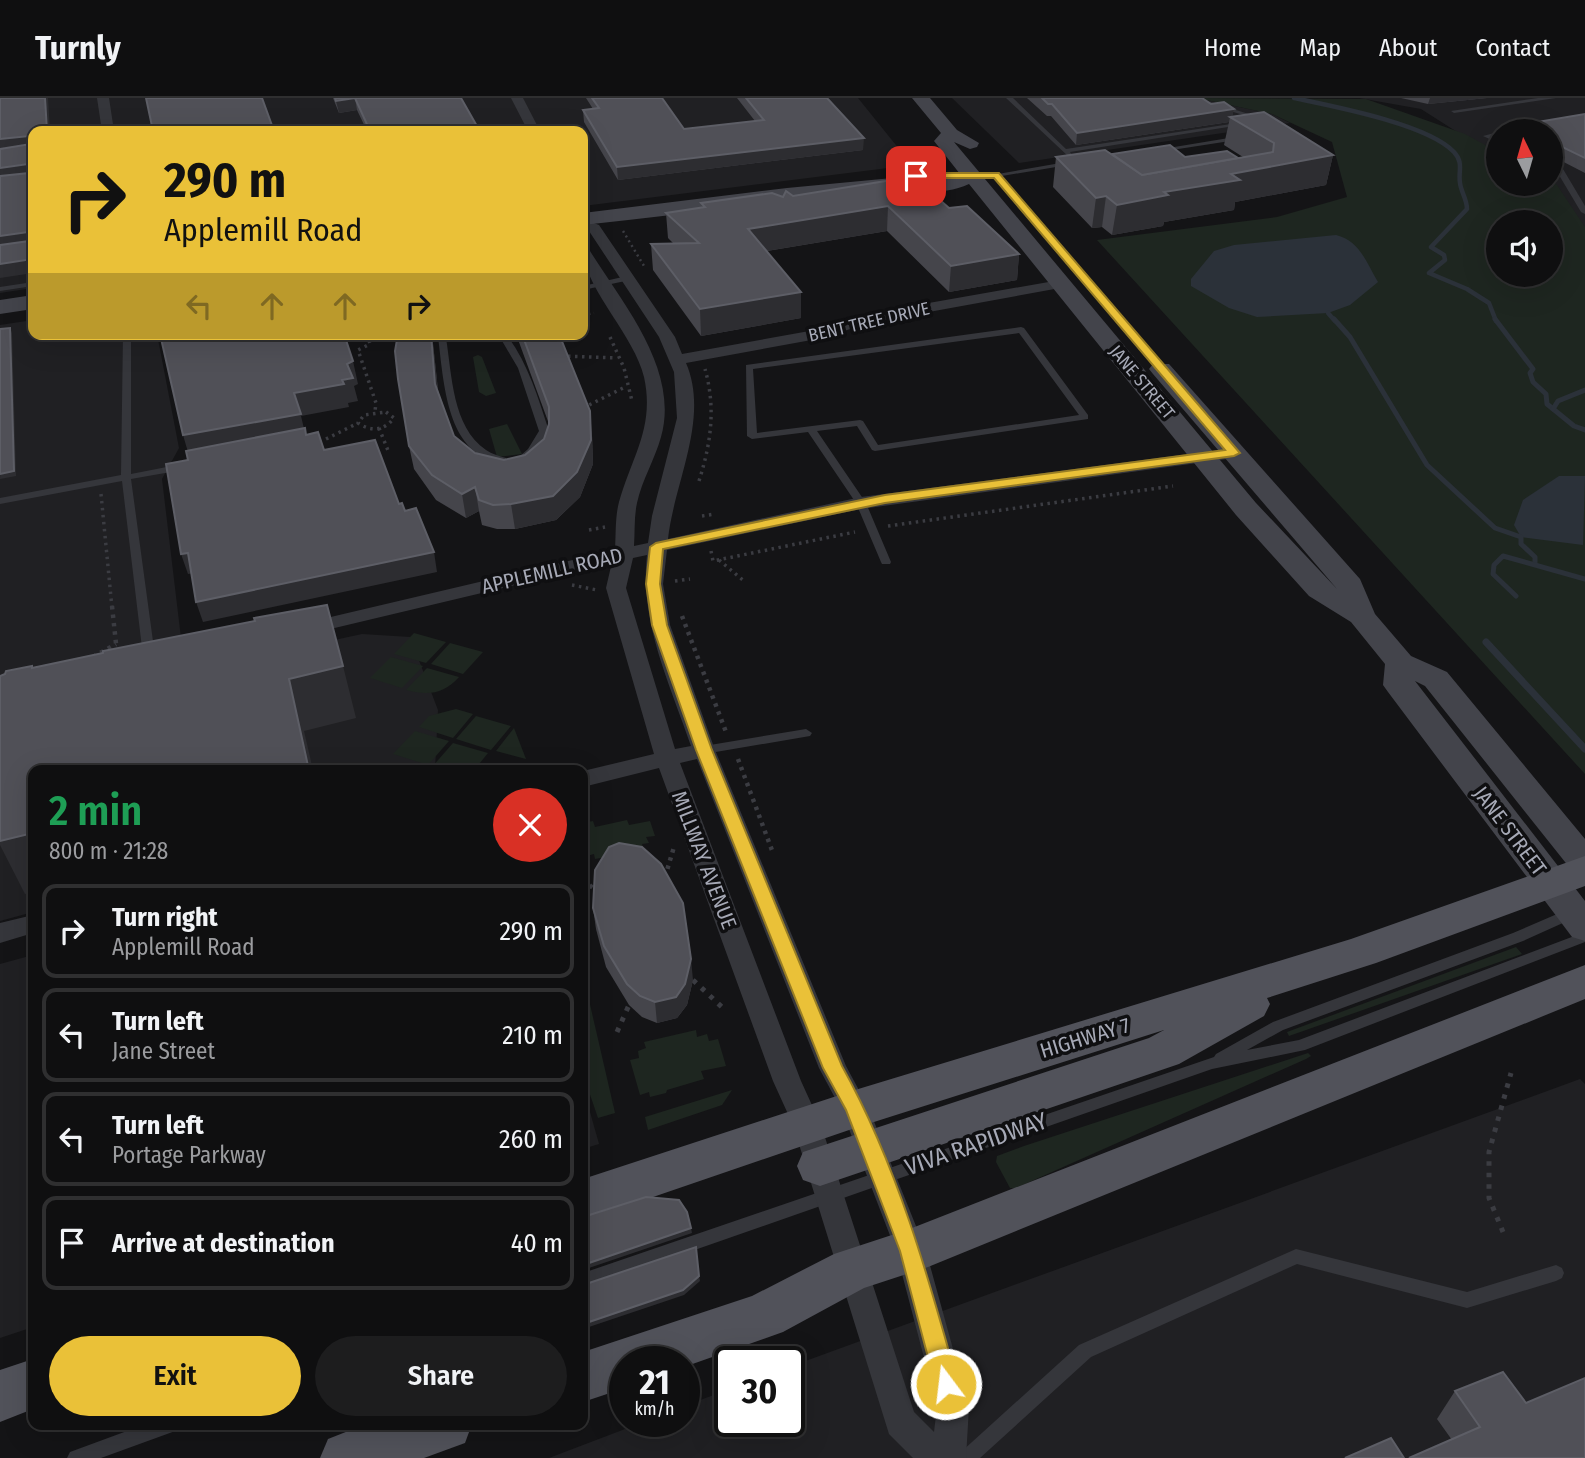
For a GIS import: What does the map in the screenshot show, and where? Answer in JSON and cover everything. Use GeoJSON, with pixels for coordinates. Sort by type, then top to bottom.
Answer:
{"type":"FeatureCollection","features":[{"type":"Feature","properties":{"kind":"main road","name":"JANE STREET"},"geometry":{"type":"LineString","coordinates":[[921,98],[951,134],[967,139],[1118,320],[1350,585],[1361,616]]}},
{"type":"Feature","properties":{"kind":"main road","name":"JANE STREET"},"geometry":{"type":"LineString","coordinates":[[951,134],[943,141],[1246,509],[1319,590],[1361,616],[1400,663],[1436,679],[1585,863]]}},
{"type":"Feature","properties":{"kind":"main road"},"geometry":{"type":"LineString","coordinates":[[588,220],[903,183],[923,186],[956,183],[971,176],[996,175]]}},
{"type":"Feature","properties":{"kind":"main road"},"geometry":{"type":"LineString","coordinates":[[0,307],[28,303]]}},
{"type":"Feature","properties":{"kind":"main road","name":"JANE STREET"},"geometry":{"type":"LineString","coordinates":[[1400,663],[1399,685],[1577,906]]}},
{"type":"Feature","properties":{"kind":"main road"},"geometry":{"type":"LineString","coordinates":[[588,1199],[819,1162],[1164,1051],[1317,966],[1490,907],[1577,906]]}},
{"type":"Feature","properties":{"kind":"main road"},"geometry":{"type":"LineString","coordinates":[[674,1346],[765,1315],[851,1270],[911,1251],[1585,981]]}},
{"type":"Feature","properties":{"kind":"main road"},"geometry":{"type":"LineString","coordinates":[[588,1375],[609,1368]]}},
{"type":"Feature","properties":{"kind":"main road"},"geometry":{"type":"LineString","coordinates":[[0,1396],[28,1386]]}},
{"type":"Feature","properties":{"kind":"main road"},"geometry":{"type":"LineString","coordinates":[[347,1458],[429,1430]]}},
{"type":"Feature","properties":{"kind":"street"},"geometry":{"type":"LineString","coordinates":[[103,98],[107,126]]}},
{"type":"Feature","properties":{"kind":"street"},"geometry":{"type":"LineString","coordinates":[[517,98],[531,126]]}},
{"type":"Feature","properties":{"kind":"street","name":"MILLWAY AVENUE"},"geometry":{"type":"LineString","coordinates":[[588,224],[594,228],[667,337],[678,360],[686,418],[660,516],[656,547],[653,584],[660,625],[704,750],[833,1068],[869,1145],[911,1251],[953,1408],[948,1458]]}},
{"type":"Feature","properties":{"kind":"street","name":"MILLWAY AVENUE"},"geometry":{"type":"LineString","coordinates":[[588,260],[639,344],[652,376],[656,412],[653,435],[628,503],[624,554],[616,588],[667,760],[819,1162],[901,1422],[937,1458]]}},
{"type":"Feature","properties":{"kind":"street","name":"BENT TREE DRIVE"},"geometry":{"type":"LineString","coordinates":[[678,360],[817,334],[872,318],[1060,284]]}},
{"type":"Feature","properties":{"kind":"street","name":"APPLEMILL ROAD"},"geometry":{"type":"LineString","coordinates":[[279,635],[624,554],[861,503],[1234,453]]}},
{"type":"Feature","properties":{"kind":"street"},"geometry":{"type":"LineString","coordinates":[[119,670],[176,657]]}},
{"type":"Feature","properties":{"kind":"street"},"geometry":{"type":"LineString","coordinates":[[588,778],[704,750]]}},
{"type":"Feature","properties":{"kind":"street"},"geometry":{"type":"LineString","coordinates":[[0,933],[28,925]]}},
{"type":"Feature","properties":{"kind":"lane"},"geometry":{"type":"LineString","coordinates":[[996,175],[1081,162],[1065,152],[1009,98]]}},
{"type":"Feature","properties":{"kind":"lane"},"geometry":{"type":"LineString","coordinates":[[1065,152],[1266,121],[1190,98]]}},
{"type":"Feature","properties":{"kind":"lane"},"geometry":{"type":"LineString","coordinates":[[1454,111],[1553,98]]}},
{"type":"Feature","properties":{"kind":"lane"},"geometry":{"type":"LineString","coordinates":[[1154,151],[1245,138]]}},
{"type":"Feature","properties":{"kind":"lane"},"geometry":{"type":"LineString","coordinates":[[1208,143],[1219,150]]}},
{"type":"Feature","properties":{"kind":"lane"},"geometry":{"type":"LineString","coordinates":[[1563,176],[1585,212]]}},
{"type":"Feature","properties":{"kind":"lane"},"geometry":{"type":"LineString","coordinates":[[588,287],[627,278]]}},
{"type":"Feature","properties":{"kind":"lane"},"geometry":{"type":"LineString","coordinates":[[0,289],[28,285]]}},
{"type":"Feature","properties":{"kind":"lane"},"geometry":{"type":"LineString","coordinates":[[1021,330],[1085,417],[875,447],[860,424],[812,431],[752,436],[749,367],[1021,330]]}},
{"type":"Feature","properties":{"kind":"lane"},"geometry":{"type":"LineString","coordinates":[[127,340],[127,478],[149,637],[150,663]]}},
{"type":"Feature","properties":{"kind":"lane"},"geometry":{"type":"LineString","coordinates":[[443,340],[460,428],[475,449],[502,461],[521,458],[532,451],[544,431],[531,391],[506,340]]}},
{"type":"Feature","properties":{"kind":"lane"},"geometry":{"type":"LineString","coordinates":[[812,431],[861,503],[886,562]]}},
{"type":"Feature","properties":{"kind":"lane"},"geometry":{"type":"LineString","coordinates":[[0,501],[193,465]]}},
{"type":"Feature","properties":{"kind":"lane"},"geometry":{"type":"LineString","coordinates":[[704,750],[806,733]]}},
{"type":"Feature","properties":{"kind":"lane","name":"VIVA RAPIDWAY"},"geometry":{"type":"LineString","coordinates":[[1212,1063],[1278,1026],[1518,937],[1577,906]]}},
{"type":"Feature","properties":{"kind":"lane","name":"VIVA RAPIDWAY"},"geometry":{"type":"LineString","coordinates":[[869,1145],[1212,1063],[1300,1046],[1577,906]]}},
{"type":"Feature","properties":{"kind":"lane"},"geometry":{"type":"LineString","coordinates":[[588,1278],[819,1162]]}},
{"type":"Feature","properties":{"kind":"lane"},"geometry":{"type":"LineString","coordinates":[[967,1458],[1085,1351],[1296,1256],[1467,1300],[1556,1273]]}},
{"type":"Feature","properties":{"kind":"lane"},"geometry":{"type":"LineString","coordinates":[[76,1458],[155,1430]]}},
{"type":"Feature","properties":{"kind":"path"},"geometry":{"type":"LineString","coordinates":[[588,314],[594,313]]}},
{"type":"Feature","properties":{"kind":"path"},"geometry":{"type":"LineString","coordinates":[[604,326],[624,368],[633,406]]}},
{"type":"Feature","properties":{"kind":"path"},"geometry":{"type":"LineString","coordinates":[[369,340],[370,344],[358,350],[375,411]]}},
{"type":"Feature","properties":{"kind":"path"},"geometry":{"type":"LineString","coordinates":[[561,356],[617,358]]}},
{"type":"Feature","properties":{"kind":"path"},"geometry":{"type":"LineString","coordinates":[[583,408],[625,387]]}},
{"type":"Feature","properties":{"kind":"path"},"geometry":{"type":"LineString","coordinates":[[326,439],[358,423],[360,417],[375,411],[386,412],[394,418],[390,424],[379,428],[364,428],[358,423]]}},
{"type":"Feature","properties":{"kind":"path"},"geometry":{"type":"LineString","coordinates":[[379,428],[389,453]]}},
{"type":"Feature","properties":{"kind":"path"},"geometry":{"type":"LineString","coordinates":[[99,483],[119,670]]}},
{"type":"Feature","properties":{"kind":"path"},"geometry":{"type":"LineString","coordinates":[[713,561],[872,529],[1173,486]]}},
{"type":"Feature","properties":{"kind":"path"},"geometry":{"type":"LineString","coordinates":[[699,557],[712,553]]}},
{"type":"Feature","properties":{"kind":"path"},"geometry":{"type":"LineString","coordinates":[[719,560],[744,581]]}},
{"type":"Feature","properties":{"kind":"path"},"geometry":{"type":"LineString","coordinates":[[675,569],[675,591]]}},
{"type":"Feature","properties":{"kind":"path"},"geometry":{"type":"LineString","coordinates":[[680,610],[778,866]]}},
{"type":"Feature","properties":{"kind":"path"},"geometry":{"type":"LineString","coordinates":[[89,659],[117,644]]}},
{"type":"Feature","properties":{"kind":"path"},"geometry":{"type":"LineString","coordinates":[[663,885],[674,847]]}},
{"type":"Feature","properties":{"kind":"path"},"geometry":{"type":"LineString","coordinates":[[588,884],[598,891]]}},
{"type":"Feature","properties":{"kind":"path"},"geometry":{"type":"LineString","coordinates":[[693,980],[724,1009]]}},
{"type":"Feature","properties":{"kind":"path"},"geometry":{"type":"LineString","coordinates":[[617,1031],[629,1005]]}},
{"type":"Feature","properties":{"kind":"path"},"geometry":{"type":"LineString","coordinates":[[1503,1232],[1489,1198],[1489,1152],[1511,1073]]}},
{"type":"Feature","properties":{"kind":"shaded area"},"geometry":{"type":"Polygon","coordinates":[[[0,98],[858,98],[912,165],[588,205],[588,126],[28,126],[28,289],[0,293],[0,98]]]}},
{"type":"Feature","properties":{"kind":"shaded area"},"geometry":{"type":"Polygon","coordinates":[[[952,98],[1197,98],[1272,114],[1290,123],[1019,163],[952,98]]]}},
{"type":"Feature","properties":{"kind":"shaded area"},"geometry":{"type":"Polygon","coordinates":[[[1197,98],[1366,99],[1465,134],[1486,145],[1486,196],[1563,194],[1585,227],[1585,774],[1097,240],[1277,217],[1347,197],[1332,142],[1272,114],[1197,98]]]}},
{"type":"Feature","properties":{"kind":"shaded area"},"geometry":{"type":"Polygon","coordinates":[[[1359,98],[1585,98],[1585,257],[1556,196],[1563,196],[1563,119],[1486,119],[1486,147],[1465,137],[1421,109],[1359,98]]]}},
{"type":"Feature","properties":{"kind":"shaded area"},"geometry":{"type":"Polygon","coordinates":[[[1336,235],[1357,247],[1378,282],[1350,305],[1328,313],[1257,317],[1229,308],[1191,286],[1191,279],[1214,251],[1234,245],[1336,235]]]}},
{"type":"Feature","properties":{"kind":"shaded area"},"geometry":{"type":"Polygon","coordinates":[[[28,321],[28,340],[158,340],[179,448],[162,479],[181,638],[0,676],[0,325],[28,321]]]}},
{"type":"Feature","properties":{"kind":"shaded area"},"geometry":{"type":"Polygon","coordinates":[[[473,357],[482,357],[496,393],[486,396],[479,392],[473,357]]]}},
{"type":"Feature","properties":{"kind":"shaded area"},"geometry":{"type":"Polygon","coordinates":[[[507,424],[522,454],[497,457],[489,429],[507,424]]]}},
{"type":"Feature","properties":{"kind":"shaded area"},"geometry":{"type":"Polygon","coordinates":[[[1559,476],[1585,476],[1583,545],[1521,537],[1514,525],[1523,500],[1559,476]]]}},
{"type":"Feature","properties":{"kind":"shaded area"},"geometry":{"type":"Polygon","coordinates":[[[414,633],[446,642],[426,663],[394,654],[414,633]]]}},
{"type":"Feature","properties":{"kind":"shaded area"},"geometry":{"type":"Polygon","coordinates":[[[362,634],[410,637],[438,710],[435,765],[28,765],[28,913],[0,921],[0,713],[362,634]]]}},
{"type":"Feature","properties":{"kind":"shaded area"},"geometry":{"type":"Polygon","coordinates":[[[450,643],[483,652],[463,674],[431,664],[450,643]]]}},
{"type":"Feature","properties":{"kind":"shaded area"},"geometry":{"type":"Polygon","coordinates":[[[391,657],[423,666],[402,688],[370,678],[391,657]]]}},
{"type":"Feature","properties":{"kind":"shaded area"},"geometry":{"type":"Polygon","coordinates":[[[427,668],[459,677],[447,687],[435,692],[406,690],[427,668]]]}},
{"type":"Feature","properties":{"kind":"shaded area"},"geometry":{"type":"Polygon","coordinates":[[[456,709],[473,714],[453,738],[419,727],[429,716],[456,709]]]}},
{"type":"Feature","properties":{"kind":"shaded area"},"geometry":{"type":"Polygon","coordinates":[[[476,716],[511,726],[491,750],[456,739],[476,716]]]}},
{"type":"Feature","properties":{"kind":"shaded area"},"geometry":{"type":"Polygon","coordinates":[[[514,728],[526,759],[496,751],[514,728]]]}},
{"type":"Feature","properties":{"kind":"shaded area"},"geometry":{"type":"Polygon","coordinates":[[[415,731],[449,741],[428,765],[393,754],[415,731]]]}},
{"type":"Feature","properties":{"kind":"shaded area"},"geometry":{"type":"Polygon","coordinates":[[[453,743],[488,753],[478,765],[434,765],[453,743]]]}},
{"type":"Feature","properties":{"kind":"shaded area"},"geometry":{"type":"Polygon","coordinates":[[[627,820],[629,825],[650,821],[655,836],[646,837],[649,843],[642,844],[644,850],[595,859],[594,854],[588,856],[588,822],[593,821],[595,827],[627,820]]]}},
{"type":"Feature","properties":{"kind":"shaded area"},"geometry":{"type":"Polygon","coordinates":[[[1516,947],[1522,954],[1289,1036],[1287,1032],[1516,947]]]}},
{"type":"Feature","properties":{"kind":"shaded area"},"geometry":{"type":"Polygon","coordinates":[[[28,956],[28,1329],[0,1338],[0,964],[28,956]]]}},
{"type":"Feature","properties":{"kind":"shaded area"},"geometry":{"type":"Polygon","coordinates":[[[588,996],[615,1113],[598,1118],[588,1089],[588,996]]]}},
{"type":"Feature","properties":{"kind":"shaded area"},"geometry":{"type":"Polygon","coordinates":[[[696,1030],[697,1037],[707,1034],[709,1041],[718,1039],[726,1066],[701,1071],[704,1079],[667,1090],[666,1093],[650,1097],[649,1092],[640,1095],[630,1060],[639,1058],[638,1051],[646,1048],[644,1042],[696,1030]]]}},
{"type":"Feature","properties":{"kind":"shaded area"},"geometry":{"type":"Polygon","coordinates":[[[1308,1053],[1311,1056],[1306,1059],[1016,1188],[1010,1188],[996,1162],[997,1156],[1024,1146],[1308,1053]]]}},
{"type":"Feature","properties":{"kind":"shaded area"},"geometry":{"type":"Polygon","coordinates":[[[1580,1079],[1585,1084],[1585,1458],[549,1458],[609,1435],[700,1437],[700,1400],[714,1395],[714,1437],[805,1437],[805,1361],[1580,1079]]]}},
{"type":"Feature","properties":{"kind":"shaded area"},"geometry":{"type":"Polygon","coordinates":[[[732,1090],[722,1105],[648,1130],[645,1117],[732,1090]]]}},
{"type":"Feature","properties":{"kind":"shaded area"},"geometry":{"type":"Polygon","coordinates":[[[588,1105],[599,1144],[588,1147],[588,1105]]]}},
{"type":"Feature","properties":{"kind":"building"},"geometry":{"type":"Polygon","coordinates":[[[0,98],[45,98],[47,126],[28,126],[28,136],[0,139],[0,98]]]}},
{"type":"Feature","properties":{"kind":"building"},"geometry":{"type":"Polygon","coordinates":[[[146,98],[262,98],[272,126],[152,126],[146,98]]]}},
{"type":"Feature","properties":{"kind":"building"},"geometry":{"type":"Polygon","coordinates":[[[355,98],[461,98],[477,126],[368,126],[355,98]]]}},
{"type":"Feature","properties":{"kind":"building"},"geometry":{"type":"Polygon","coordinates":[[[592,98],[662,98],[684,129],[764,120],[746,98],[827,98],[864,138],[617,167],[583,110],[599,108],[592,98]]]}},
{"type":"Feature","properties":{"kind":"building"},"geometry":{"type":"Polygon","coordinates":[[[1042,98],[1202,98],[1211,104],[1224,102],[1234,109],[1077,133],[1052,104],[1042,98]]]}},
{"type":"Feature","properties":{"kind":"building"},"geometry":{"type":"Polygon","coordinates":[[[1264,112],[1333,155],[1231,174],[1240,180],[1164,192],[1168,195],[1117,205],[1106,196],[1096,198],[1056,157],[1105,150],[1142,175],[1273,152],[1274,143],[1230,117],[1264,112]]]}},
{"type":"Feature","properties":{"kind":"building"},"geometry":{"type":"Polygon","coordinates":[[[1585,114],[1585,158],[1563,147],[1563,119],[1555,119],[1585,114]]]}},
{"type":"Feature","properties":{"kind":"building"},"geometry":{"type":"Polygon","coordinates":[[[28,144],[28,164],[0,168],[0,149],[28,144]]]}},
{"type":"Feature","properties":{"kind":"building"},"geometry":{"type":"Polygon","coordinates":[[[1170,145],[1185,157],[1227,151],[1238,158],[1142,175],[1112,154],[1170,145]]]}},
{"type":"Feature","properties":{"kind":"building"},"geometry":{"type":"Polygon","coordinates":[[[28,173],[28,232],[0,236],[0,176],[28,173]]]}},
{"type":"Feature","properties":{"kind":"building"},"geometry":{"type":"Polygon","coordinates":[[[917,176],[920,203],[940,200],[949,208],[967,206],[1019,254],[951,266],[888,206],[748,229],[801,292],[700,309],[651,244],[699,243],[666,213],[705,207],[701,203],[772,193],[783,197],[786,191],[793,196],[917,176]]]}},
{"type":"Feature","properties":{"kind":"building"},"geometry":{"type":"Polygon","coordinates":[[[28,241],[28,260],[0,264],[0,245],[28,241]]]}},
{"type":"Feature","properties":{"kind":"building"},"geometry":{"type":"Polygon","coordinates":[[[10,328],[14,471],[0,474],[0,329],[10,328]]]}},
{"type":"Feature","properties":{"kind":"building"},"geometry":{"type":"Polygon","coordinates":[[[161,340],[346,340],[353,361],[347,364],[353,378],[342,380],[344,384],[294,393],[301,414],[183,435],[161,340]]]}},
{"type":"Feature","properties":{"kind":"building"},"geometry":{"type":"Polygon","coordinates":[[[397,340],[431,340],[435,384],[454,436],[475,453],[504,460],[525,455],[544,439],[549,424],[549,407],[524,340],[561,340],[590,411],[591,440],[577,472],[553,496],[493,505],[479,500],[475,487],[462,494],[432,475],[409,446],[395,351],[397,340]]]}},
{"type":"Feature","properties":{"kind":"building"},"geometry":{"type":"Polygon","coordinates":[[[305,428],[306,435],[318,432],[324,450],[375,440],[399,504],[402,503],[405,511],[416,508],[434,552],[196,602],[188,553],[181,554],[166,464],[188,460],[186,451],[305,428]]]}},
{"type":"Feature","properties":{"kind":"building"},"geometry":{"type":"Polygon","coordinates":[[[327,605],[343,666],[289,679],[308,765],[28,765],[28,834],[0,841],[0,676],[6,671],[32,668],[255,621],[254,618],[327,605]]]}},
{"type":"Feature","properties":{"kind":"building"},"geometry":{"type":"Polygon","coordinates":[[[619,843],[642,847],[661,864],[683,903],[691,959],[685,984],[676,997],[655,1002],[640,996],[627,984],[604,946],[593,908],[595,870],[609,847],[619,843]]]}},
{"type":"Feature","properties":{"kind":"building"},"geometry":{"type":"Polygon","coordinates":[[[646,1197],[679,1200],[687,1212],[691,1228],[588,1263],[588,1215],[646,1197]]]}},
{"type":"Feature","properties":{"kind":"building"},"geometry":{"type":"Polygon","coordinates":[[[696,1247],[699,1276],[683,1290],[588,1322],[588,1283],[696,1247]]]}},
{"type":"Feature","properties":{"kind":"building"},"geometry":{"type":"Polygon","coordinates":[[[1503,1372],[1526,1403],[1585,1378],[1585,1458],[1409,1458],[1480,1427],[1455,1391],[1503,1372]]]}},
{"type":"Feature","properties":{"kind":"building"},"geometry":{"type":"Polygon","coordinates":[[[1391,1438],[1404,1458],[1345,1458],[1391,1438]]]}},
{"type":"Feature","properties":{"kind":"waterway"},"geometry":{"type":"LineString","coordinates":[[1294,98],[1402,125],[1441,142],[1454,152],[1460,163],[1460,183],[1467,209],[1431,247],[1444,255],[1445,260],[1429,273],[1467,289],[1489,303],[1495,320]]}},
{"type":"Feature","properties":{"kind":"waterway"},"geometry":{"type":"LineString","coordinates":[[1328,313],[1335,321]]}},
{"type":"Feature","properties":{"kind":"waterway"},"geometry":{"type":"LineString","coordinates":[[1334,319],[1350,337],[1427,465],[1495,528],[1521,537],[1521,544],[1535,557],[1535,563]]}},
{"type":"Feature","properties":{"kind":"waterway"},"geometry":{"type":"LineString","coordinates":[[1495,320],[1533,369],[1530,373],[1533,382],[1546,394],[1547,404],[1553,409]]}},
{"type":"Feature","properties":{"kind":"waterway"},"geometry":{"type":"LineString","coordinates":[[1553,409],[1558,401],[1585,390]]}},
{"type":"Feature","properties":{"kind":"waterway"},"geometry":{"type":"LineString","coordinates":[[1553,409],[1574,426],[1585,430]]}},
{"type":"Feature","properties":{"kind":"waterway"},"geometry":{"type":"LineString","coordinates":[[1516,596],[1493,574],[1494,565],[1503,556],[1585,579]]}},
{"type":"Feature","properties":{"kind":"waterway"},"geometry":{"type":"LineString","coordinates":[[1486,642],[1585,749]]}},
{"type":"Feature","properties":{"kind":"route"},"geometry":{"type":"LineString","coordinates":[[916,176],[948,173],[996,175],[1234,453],[885,499],[656,547],[653,584],[660,625],[704,750],[833,1068],[855,1109],[911,1251],[946,1384]]}}]}
